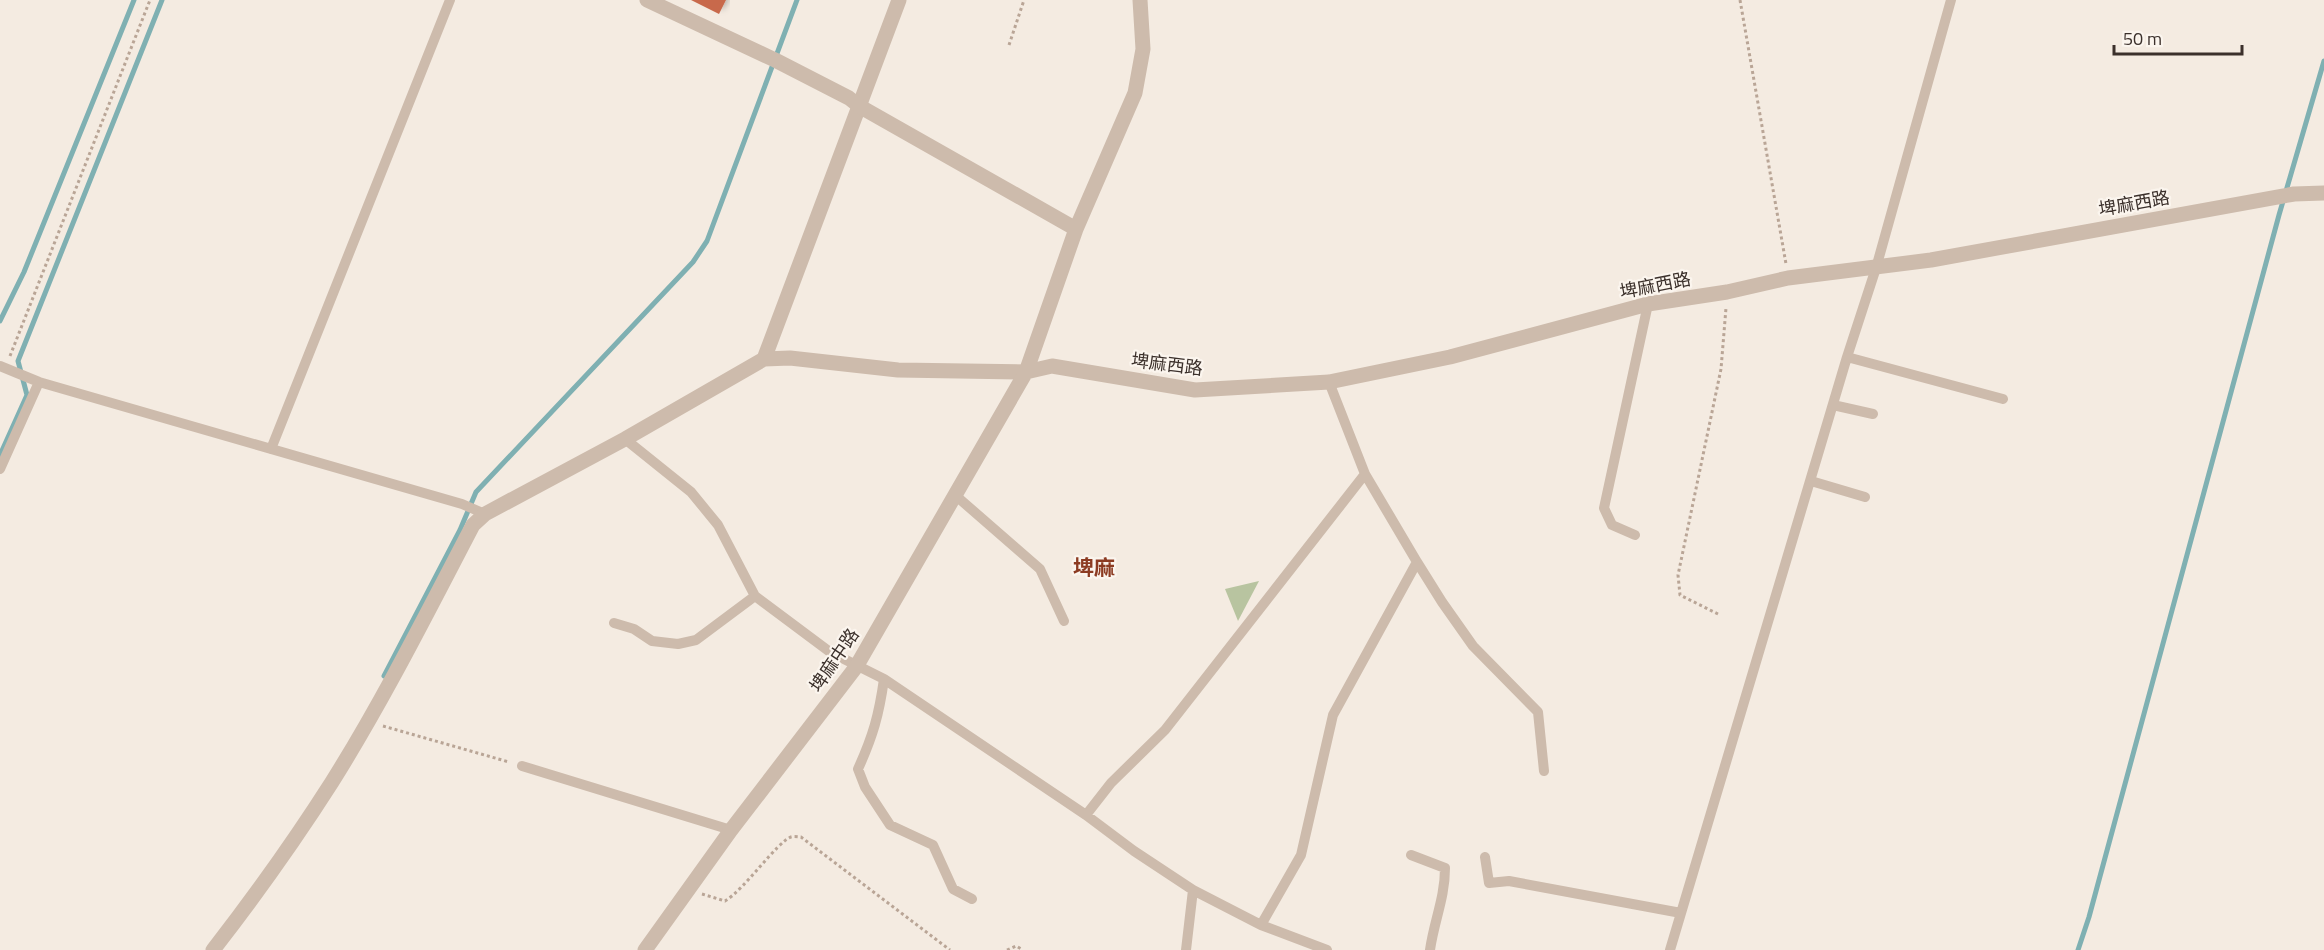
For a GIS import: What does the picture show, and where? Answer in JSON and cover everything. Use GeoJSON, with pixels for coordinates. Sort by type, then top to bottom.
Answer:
{"type":"FeatureCollection","features":[{"type":"Feature","properties":{"kind":"street"},"geometry":{"type":"LineString","coordinates":[[647,0],[775,60],[849,98],[859,106],[1076,230]]}},
{"type":"Feature","properties":{"kind":"street"},"geometry":{"type":"LineString","coordinates":[[213,950],[255,895],[332,781],[473,525],[484,514],[625,439],[764,359],[898,0]]}},
{"type":"Feature","properties":{"kind":"street","name":"埤麻中路"},"geometry":{"type":"LineString","coordinates":[[645,950],[731,831],[856,667],[1026,372],[1076,230],[1135,93],[1143,49],[1140,0]]}},
{"type":"Feature","properties":{"kind":"street","name":"埤麻西路"},"geometry":{"type":"LineString","coordinates":[[764,359],[790,358],[898,370],[1026,372],[1052,366],[1195,390],[1329,382],[1450,357],[1648,304],[1727,292],[1788,278],[1876,268],[2294,195],[2324,193]]}},
{"type":"Feature","properties":{"kind":"lane"},"geometry":{"type":"LineString","coordinates":[[271,449],[450,0]]}},
{"type":"Feature","properties":{"kind":"lane"},"geometry":{"type":"LineString","coordinates":[[1670,950],[1847,357],[1876,268],[1951,0]]}},
{"type":"Feature","properties":{"kind":"lane"},"geometry":{"type":"LineString","coordinates":[[1635,535],[1612,525],[1604,508],[1648,304]]}},
{"type":"Feature","properties":{"kind":"lane"},"geometry":{"type":"LineString","coordinates":[[1847,357],[2003,399]]}},
{"type":"Feature","properties":{"kind":"lane"},"geometry":{"type":"LineString","coordinates":[[6,369],[39,382],[462,504],[484,514]]}},
{"type":"Feature","properties":{"kind":"lane"},"geometry":{"type":"LineString","coordinates":[[0,469],[39,382]]}},
{"type":"Feature","properties":{"kind":"lane"},"geometry":{"type":"LineString","coordinates":[[1329,382],[1365,474],[1442,602],[1473,646],[1538,712],[1544,771]]}},
{"type":"Feature","properties":{"kind":"lane"},"geometry":{"type":"LineString","coordinates":[[1833,405],[1872,414]]}},
{"type":"Feature","properties":{"kind":"lane"},"geometry":{"type":"LineString","coordinates":[[625,439],[691,492],[718,525],[755,596],[830,652],[884,679],[1193,890],[1261,926],[1327,950]]}},
{"type":"Feature","properties":{"kind":"lane"},"geometry":{"type":"LineString","coordinates":[[1086,815],[1111,783],[1165,730],[1365,474]]}},
{"type":"Feature","properties":{"kind":"lane"},"geometry":{"type":"LineString","coordinates":[[1811,480],[1865,497]]}},
{"type":"Feature","properties":{"kind":"lane"},"geometry":{"type":"LineString","coordinates":[[955,495],[1040,569],[1064,621]]}},
{"type":"Feature","properties":{"kind":"lane"},"geometry":{"type":"LineString","coordinates":[[1261,926],[1301,855],[1333,715],[1417,562]]}},
{"type":"Feature","properties":{"kind":"lane"},"geometry":{"type":"LineString","coordinates":[[614,623],[634,628],[652,641],[678,644],[696,640],[755,596]]}},
{"type":"Feature","properties":{"kind":"lane"},"geometry":{"type":"LineString","coordinates":[[884,679],[872,738],[858,769],[865,787],[890,825],[933,845],[953,889],[972,899]]}},
{"type":"Feature","properties":{"kind":"lane"},"geometry":{"type":"LineString","coordinates":[[522,766],[731,831]]}},
{"type":"Feature","properties":{"kind":"lane"},"geometry":{"type":"LineString","coordinates":[[1411,855],[1444,868],[1445,889],[1433,930],[1430,950]]}},
{"type":"Feature","properties":{"kind":"lane"},"geometry":{"type":"LineString","coordinates":[[1485,857],[1490,883],[1509,881],[1681,913]]}},
{"type":"Feature","properties":{"kind":"lane"},"geometry":{"type":"LineString","coordinates":[[1186,950],[1193,890]]}},
{"type":"Feature","properties":{"kind":"path"},"geometry":{"type":"LineString","coordinates":[[6,369],[150,0]]}},
{"type":"Feature","properties":{"kind":"path"},"geometry":{"type":"LineString","coordinates":[[1009,45],[1024,0]]}},
{"type":"Feature","properties":{"kind":"path"},"geometry":{"type":"LineString","coordinates":[[1740,0],[1788,278]]}},
{"type":"Feature","properties":{"kind":"path"},"geometry":{"type":"LineString","coordinates":[[1718,614],[1680,595],[1678,574],[1721,369],[1727,292]]}},
{"type":"Feature","properties":{"kind":"path"},"geometry":{"type":"LineString","coordinates":[[367,721],[522,766]]}},
{"type":"Feature","properties":{"kind":"path"},"geometry":{"type":"LineString","coordinates":[[689,889],[725,901],[736,895],[781,845],[791,837],[801,837],[950,950]]}},
{"type":"Feature","properties":{"kind":"path"},"geometry":{"type":"LineString","coordinates":[[1007,950],[1016,946],[1023,950]]}},
{"type":"Feature","properties":{"kind":"green space"},"geometry":{"type":"Polygon","coordinates":[[[1259,581],[1238,621],[1225,589],[1259,581]]]}},
{"type":"Feature","properties":{"kind":"building"},"geometry":{"type":"Polygon","coordinates":[[[691,0],[726,0],[719,14],[691,0]]]}},
{"type":"Feature","properties":{"kind":"waterway"},"geometry":{"type":"LineString","coordinates":[[0,321],[24,272],[134,0]]}},
{"type":"Feature","properties":{"kind":"waterway"},"geometry":{"type":"LineString","coordinates":[[0,455],[27,395],[18,361],[162,0]]}},
{"type":"Feature","properties":{"kind":"waterway"},"geometry":{"type":"LineString","coordinates":[[384,676],[460,530],[476,492],[693,262],[707,241],[797,0]]}},
{"type":"Feature","properties":{"kind":"waterway"},"geometry":{"type":"LineString","coordinates":[[2078,950],[2089,917],[2279,215],[2324,61]]}},
{"type":"Feature","properties":{"kind":"district","name":"埤麻"},"geometry":{"type":"Point","coordinates":[1094,567]}}]}
